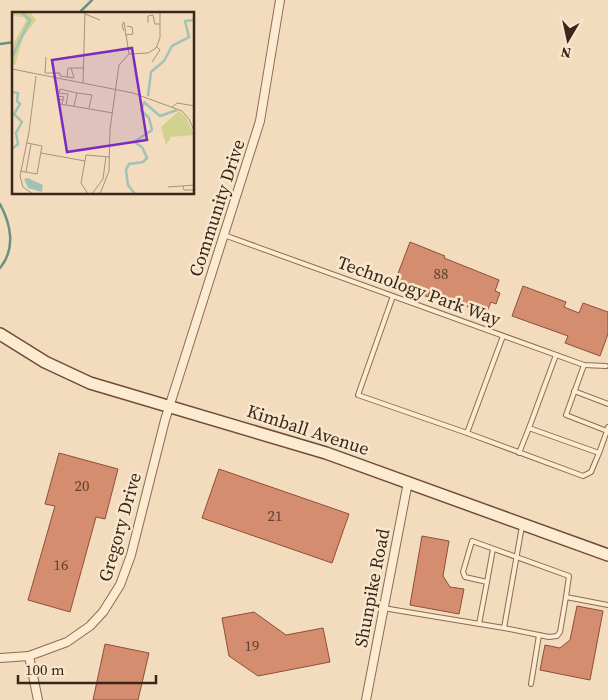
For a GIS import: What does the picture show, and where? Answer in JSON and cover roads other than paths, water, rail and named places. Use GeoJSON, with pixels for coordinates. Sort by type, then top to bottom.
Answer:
{"type":"FeatureCollection","features":[{"type":"Feature","properties":{"kind":"main road","name":"Kimball Avenue"},"geometry":{"type":"LineString","coordinates":[[0,334],[45,362],[79,379],[307,447],[608,555]]}},
{"type":"Feature","properties":{"kind":"street","name":"Community Drive"},"geometry":{"type":"LineString","coordinates":[[165,420],[260,121],[280,0]]}},
{"type":"Feature","properties":{"kind":"street","name":"Gregory Drive"},"geometry":{"type":"LineString","coordinates":[[0,658],[29,656],[59,646],[82,632],[104,612],[115,595],[131,554],[165,420]]}},
{"type":"Feature","properties":{"kind":"street","name":"Shunpike Road"},"geometry":{"type":"LineString","coordinates":[[366,700],[408,482]]}},
{"type":"Feature","properties":{"kind":"street"},"geometry":{"type":"LineString","coordinates":[[29,656],[38,700]]}},
{"type":"Feature","properties":{"kind":"lane","name":"Technology Park Way"},"geometry":{"type":"LineString","coordinates":[[224,236],[584,365],[606,366]]}},
{"type":"Feature","properties":{"kind":"lane"},"geometry":{"type":"LineString","coordinates":[[393,296],[358,395],[583,476],[591,472],[607,429],[566,415],[584,365]]}},
{"type":"Feature","properties":{"kind":"lane"},"geometry":{"type":"LineString","coordinates":[[466,433],[502,336]]}},
{"type":"Feature","properties":{"kind":"lane"},"geometry":{"type":"LineString","coordinates":[[519,452],[556,355]]}},
{"type":"Feature","properties":{"kind":"lane"},"geometry":{"type":"LineString","coordinates":[[574,391],[608,404]]}},
{"type":"Feature","properties":{"kind":"lane"},"geometry":{"type":"LineString","coordinates":[[529,428],[599,453]]}},
{"type":"Feature","properties":{"kind":"lane"},"geometry":{"type":"LineString","coordinates":[[504,628],[522,524]]}},
{"type":"Feature","properties":{"kind":"lane"},"geometry":{"type":"LineString","coordinates":[[383,608],[549,637],[558,636],[570,576],[472,541],[463,572],[465,577],[487,582]]}},
{"type":"Feature","properties":{"kind":"lane"},"geometry":{"type":"LineString","coordinates":[[479,624],[493,548]]}},
{"type":"Feature","properties":{"kind":"lane"},"geometry":{"type":"LineString","coordinates":[[566,598],[608,605]]}},
{"type":"Feature","properties":{"kind":"lane"},"geometry":{"type":"LineString","coordinates":[[531,684],[538,635]]}},
{"type":"Feature","properties":{"kind":"waterway"},"geometry":{"type":"LineString","coordinates":[[80,12],[92,0]]}},
{"type":"Feature","properties":{"kind":"waterway"},"geometry":{"type":"LineString","coordinates":[[0,44],[12,42]]}},
{"type":"Feature","properties":{"kind":"waterway"},"geometry":{"type":"LineString","coordinates":[[0,204],[7,220],[10,236],[8,253],[0,268]]}}]}
